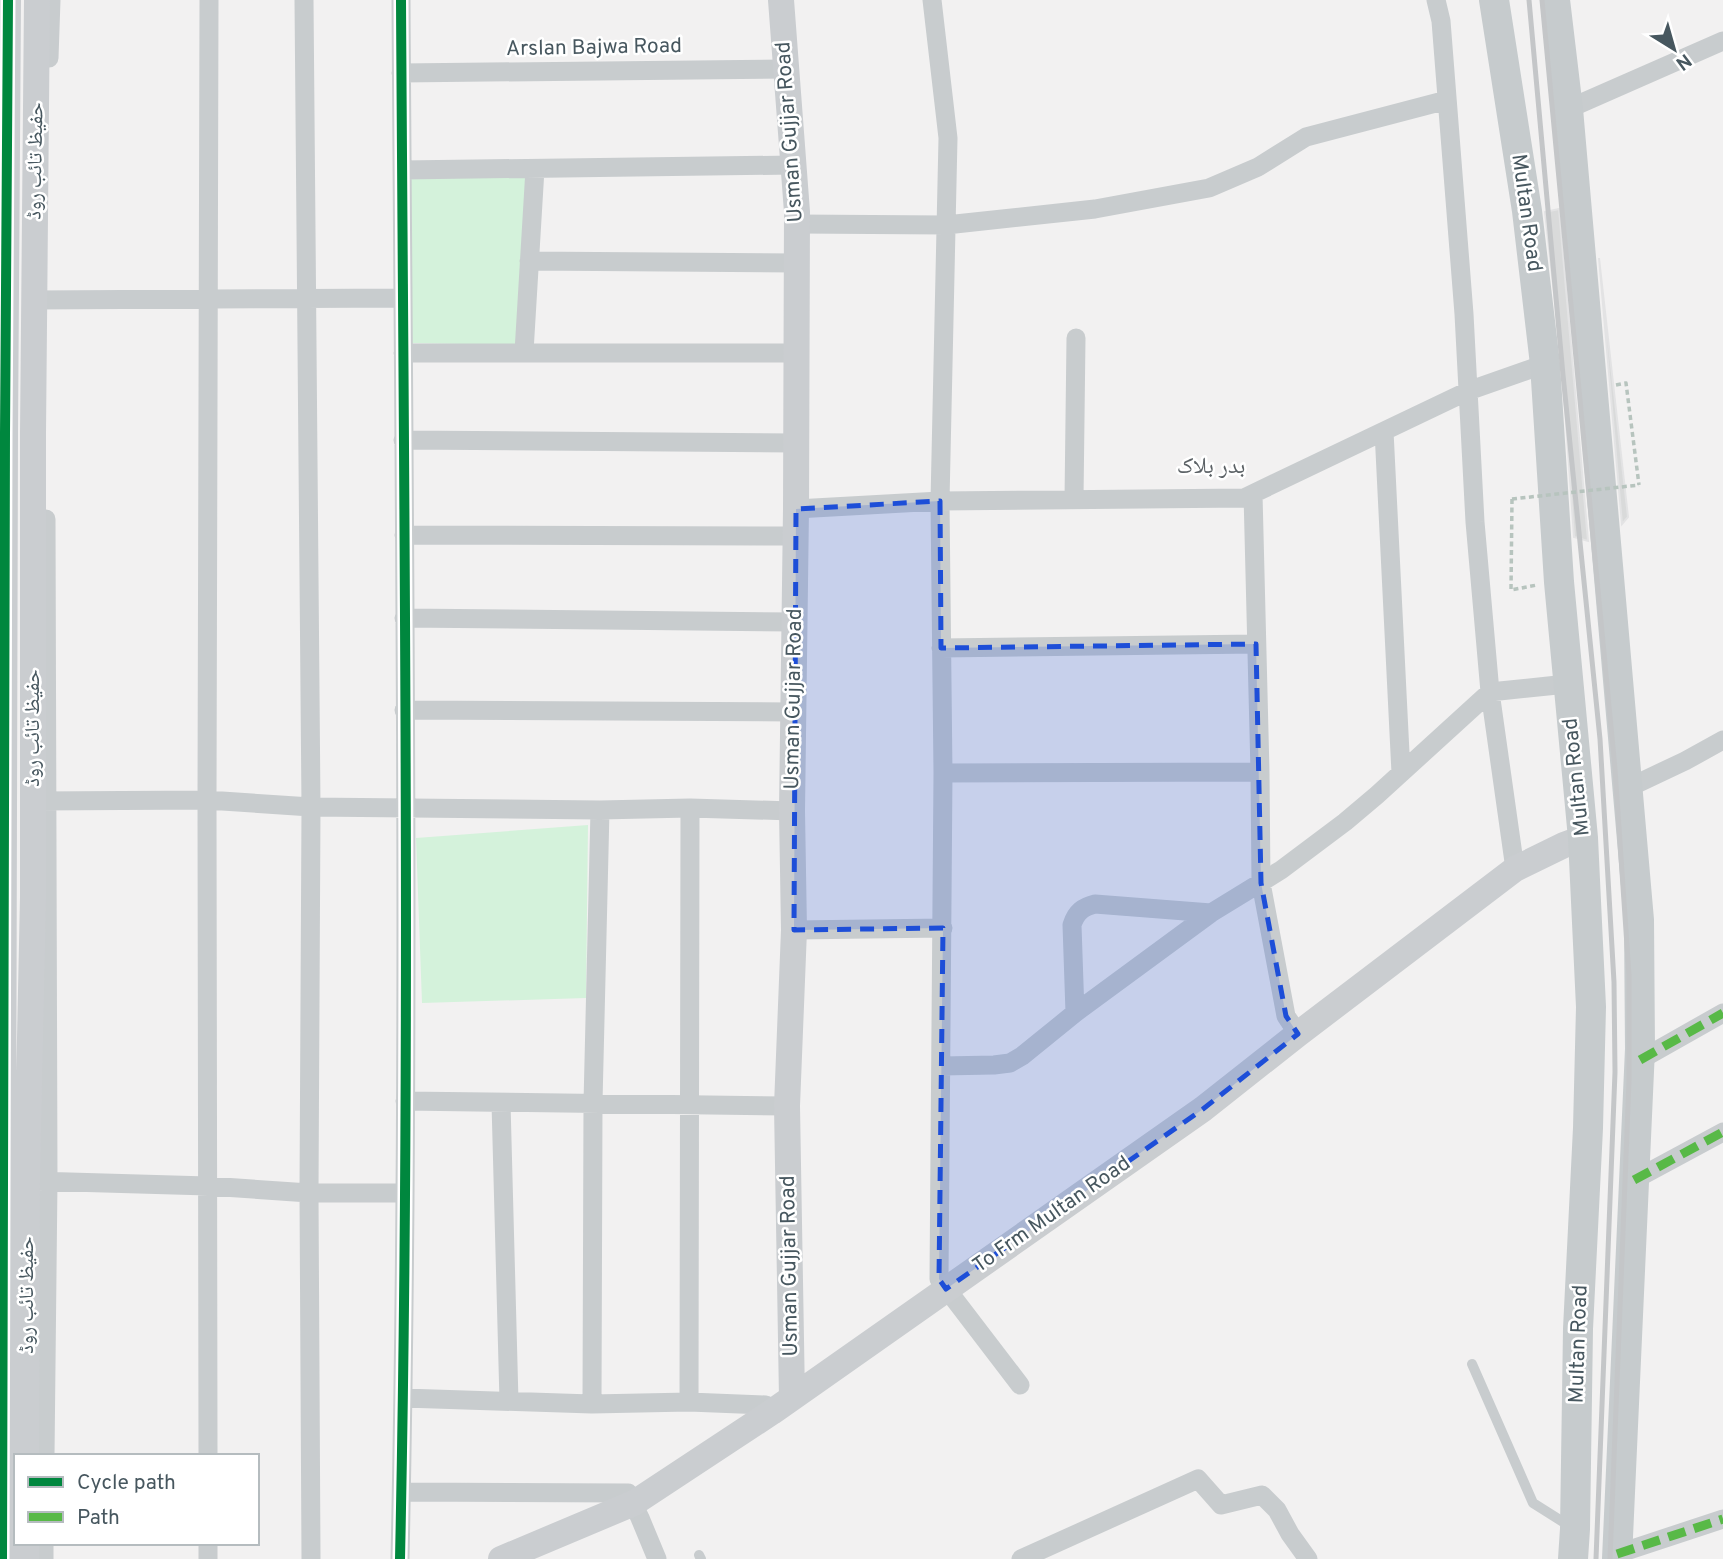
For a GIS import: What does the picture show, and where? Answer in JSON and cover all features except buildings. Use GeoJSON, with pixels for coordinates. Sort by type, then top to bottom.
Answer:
{"type":"FeatureCollection","features":[{"type":"Feature","properties":{"kind":"main road","name":"Multan Road"},"geometry":{"type":"LineString","coordinates":[[1494,0],[1527,211],[1545,364],[1567,684],[1583,838],[1591,1007],[1578,1329],[1573,1559]]}},
{"type":"Feature","properties":{"kind":"main road"},"geometry":{"type":"LineString","coordinates":[[1555,0],[1568,109],[1639,920],[1640,1060],[1617,1557]]}},
{"type":"Feature","properties":{"kind":"street","name":"حفیظ تائب روڈ"},"geometry":{"type":"LineString","coordinates":[[2,1559],[2,906],[8,0]]}},
{"type":"Feature","properties":{"kind":"street","name":"حفیظ تائب روڈ"},"geometry":{"type":"LineString","coordinates":[[26,1454],[37,1181],[32,984],[41,802],[33,433],[40,300],[37,0]]}},
{"type":"Feature","properties":{"kind":"street"},"geometry":{"type":"LineString","coordinates":[[51,0],[46,198],[40,300],[41,802],[207,800],[311,807],[600,810],[690,808],[792,811]]}},
{"type":"Feature","properties":{"kind":"street"},"geometry":{"type":"LineString","coordinates":[[208,1454],[209,0]]}},
{"type":"Feature","properties":{"kind":"street"},"geometry":{"type":"LineString","coordinates":[[304,0],[311,807],[310,1559]]}},
{"type":"Feature","properties":{"kind":"street"},"geometry":{"type":"LineString","coordinates":[[400,1559],[404,1398],[406,807],[401,0]]}},
{"type":"Feature","properties":{"kind":"street","name":"Usman Gujjar Road"},"geometry":{"type":"LineString","coordinates":[[781,0],[797,224],[792,811],[794,930],[787,1106],[782,1405]]}},
{"type":"Feature","properties":{"kind":"street"},"geometry":{"type":"LineString","coordinates":[[932,0],[948,138],[940,501],[943,928],[939,1279],[1020,1385]]}},
{"type":"Feature","properties":{"kind":"street"},"geometry":{"type":"LineString","coordinates":[[1436,0],[1440,21],[1464,314],[1475,522],[1489,692],[1515,869]]}},
{"type":"Feature","properties":{"kind":"street"},"geometry":{"type":"LineString","coordinates":[[1568,109],[1723,41]]}},
{"type":"Feature","properties":{"kind":"street","name":"Arslan Bajwa Road"},"geometry":{"type":"LineString","coordinates":[[401,73],[786,69]]}},
{"type":"Feature","properties":{"kind":"street"},"geometry":{"type":"LineString","coordinates":[[797,224],[946,225],[1095,209],[1209,188],[1258,167],[1306,137],[1447,100]]}},
{"type":"Feature","properties":{"kind":"street"},"geometry":{"type":"LineString","coordinates":[[402,170],[793,165]]}},
{"type":"Feature","properties":{"kind":"street"},"geometry":{"type":"LineString","coordinates":[[524,352],[535,169]]}},
{"type":"Feature","properties":{"kind":"street"},"geometry":{"type":"LineString","coordinates":[[529,261],[797,263]]}},
{"type":"Feature","properties":{"kind":"street"},"geometry":{"type":"LineString","coordinates":[[40,300],[402,298]]}},
{"type":"Feature","properties":{"kind":"street"},"geometry":{"type":"LineString","coordinates":[[1074,499],[1076,338]]}},
{"type":"Feature","properties":{"kind":"street"},"geometry":{"type":"LineString","coordinates":[[403,352],[796,353]]}},
{"type":"Feature","properties":{"kind":"street"},"geometry":{"type":"LineString","coordinates":[[796,509],[940,501],[1244,498],[1468,391],[1545,364]]}},
{"type":"Feature","properties":{"kind":"street"},"geometry":{"type":"LineString","coordinates":[[1384,431],[1401,773]]}},
{"type":"Feature","properties":{"kind":"street"},"geometry":{"type":"LineString","coordinates":[[5,434],[33,433]]}},
{"type":"Feature","properties":{"kind":"street"},"geometry":{"type":"LineString","coordinates":[[403,440],[796,443]]}},
{"type":"Feature","properties":{"kind":"street"},"geometry":{"type":"LineString","coordinates":[[1253,494],[1261,883],[1286,1016],[1298,1034]]}},
{"type":"Feature","properties":{"kind":"street"},"geometry":{"type":"LineString","coordinates":[[404,535],[796,536]]}},
{"type":"Feature","properties":{"kind":"street"},"geometry":{"type":"LineString","coordinates":[[404,618],[795,622]]}},
{"type":"Feature","properties":{"kind":"street"},"geometry":{"type":"LineString","coordinates":[[941,648],[1256,644]]}},
{"type":"Feature","properties":{"kind":"street"},"geometry":{"type":"LineString","coordinates":[[942,1066],[995,1065],[1010,1063],[1022,1056],[1075,1013],[1211,913],[1281,870],[1345,822],[1489,692],[1567,684]]}},
{"type":"Feature","properties":{"kind":"street"},"geometry":{"type":"LineString","coordinates":[[404,710],[793,712]]}},
{"type":"Feature","properties":{"kind":"street"},"geometry":{"type":"LineString","coordinates":[[1628,788],[1723,740]]}},
{"type":"Feature","properties":{"kind":"street"},"geometry":{"type":"LineString","coordinates":[[943,773],[1260,772]]}},
{"type":"Feature","properties":{"kind":"street"},"geometry":{"type":"LineString","coordinates":[[689,1402],[690,808]]}},
{"type":"Feature","properties":{"kind":"street"},"geometry":{"type":"LineString","coordinates":[[592,1404],[593,1104],[600,810]]}},
{"type":"Feature","properties":{"kind":"street","name":"To Frm Multan Road"},"geometry":{"type":"LineString","coordinates":[[501,1559],[634,1503],[782,1405],[1203,1109],[1515,869],[1583,838]]}},
{"type":"Feature","properties":{"kind":"street"},"geometry":{"type":"LineString","coordinates":[[1075,1013],[1072,925],[1074,917],[1086,906],[1096,904],[1211,913]]}},
{"type":"Feature","properties":{"kind":"street"},"geometry":{"type":"LineString","coordinates":[[794,930],[943,928]]}},
{"type":"Feature","properties":{"kind":"street"},"geometry":{"type":"LineString","coordinates":[[1640,1060],[1723,1013]]}},
{"type":"Feature","properties":{"kind":"street"},"geometry":{"type":"LineString","coordinates":[[405,1101],[787,1106]]}},
{"type":"Feature","properties":{"kind":"street"},"geometry":{"type":"LineString","coordinates":[[502,1102],[509,1401]]}},
{"type":"Feature","properties":{"kind":"street"},"geometry":{"type":"LineString","coordinates":[[1634,1180],[1723,1132]]}},
{"type":"Feature","properties":{"kind":"street"},"geometry":{"type":"LineString","coordinates":[[45,1454],[37,1181],[208,1186],[309,1193],[405,1193]]}},
{"type":"Feature","properties":{"kind":"street"},"geometry":{"type":"LineString","coordinates":[[404,1398],[592,1404],[689,1402],[782,1405]]}},
{"type":"Feature","properties":{"kind":"street"},"geometry":{"type":"LineString","coordinates":[[1021,1559],[1198,1479],[1222,1505],[1262,1495],[1277,1510],[1308,1559]]}},
{"type":"Feature","properties":{"kind":"street"},"geometry":{"type":"LineString","coordinates":[[402,1492],[628,1493],[657,1559]]}},
{"type":"Feature","properties":{"kind":"street"},"geometry":{"type":"LineString","coordinates":[[1617,1557],[1723,1519]]}},
{"type":"Feature","properties":{"kind":"lane"},"geometry":{"type":"LineString","coordinates":[[1472,1364],[1533,1503],[1575,1529]]}},
{"type":"Feature","properties":{"kind":"path"},"geometry":{"type":"LineString","coordinates":[[1559,582],[1511,590],[1512,499],[1639,485],[1628,393]]}},
{"type":"Feature","properties":{"kind":"highlighted area"},"geometry":{"type":"Polygon","coordinates":[[[940,501],[941,648],[1256,644],[1261,883],[1286,1016],[1298,1034],[1203,1109],[946,1289],[939,1279],[943,928],[794,930],[796,509],[940,501]]]}},
{"type":"Feature","properties":{"kind":"green space"},"geometry":{"type":"Polygon","coordinates":[[[529,175],[516,345],[411,343],[410,178],[529,175]]]}},
{"type":"Feature","properties":{"kind":"green space"},"geometry":{"type":"Polygon","coordinates":[[[588,825],[586,998],[422,1003],[416,838],[588,825]]]}},
{"type":"Feature","properties":{"kind":"railway"},"geometry":{"type":"LineString","coordinates":[[1529,0],[1600,739],[1614,982],[1615,1072],[1596,1559]]}},
{"type":"Feature","properties":{"kind":"railway"},"geometry":{"type":"LineString","coordinates":[[1542,0],[1615,769],[1629,975],[1629,1081],[1610,1559]]}},
{"type":"Feature","properties":{"kind":"marked path"},"geometry":{"type":"LineString","coordinates":[[1640,1060],[1723,1013]]}},
{"type":"Feature","properties":{"kind":"marked path"},"geometry":{"type":"LineString","coordinates":[[1634,1180],[1723,1132]]}},
{"type":"Feature","properties":{"kind":"marked path"},"geometry":{"type":"LineString","coordinates":[[1617,1554],[1723,1519]]}},
{"type":"Feature","properties":{"kind":"cycle path"},"geometry":{"type":"LineString","coordinates":[[2,1559],[8,0]]}},
{"type":"Feature","properties":{"kind":"cycle path"},"geometry":{"type":"LineString","coordinates":[[400,1559],[406,974],[401,0]]}},
{"type":"Feature","properties":{"kind":"district","name":"بدر بلاک"},"geometry":{"type":"Point","coordinates":[1211,467]}}]}
